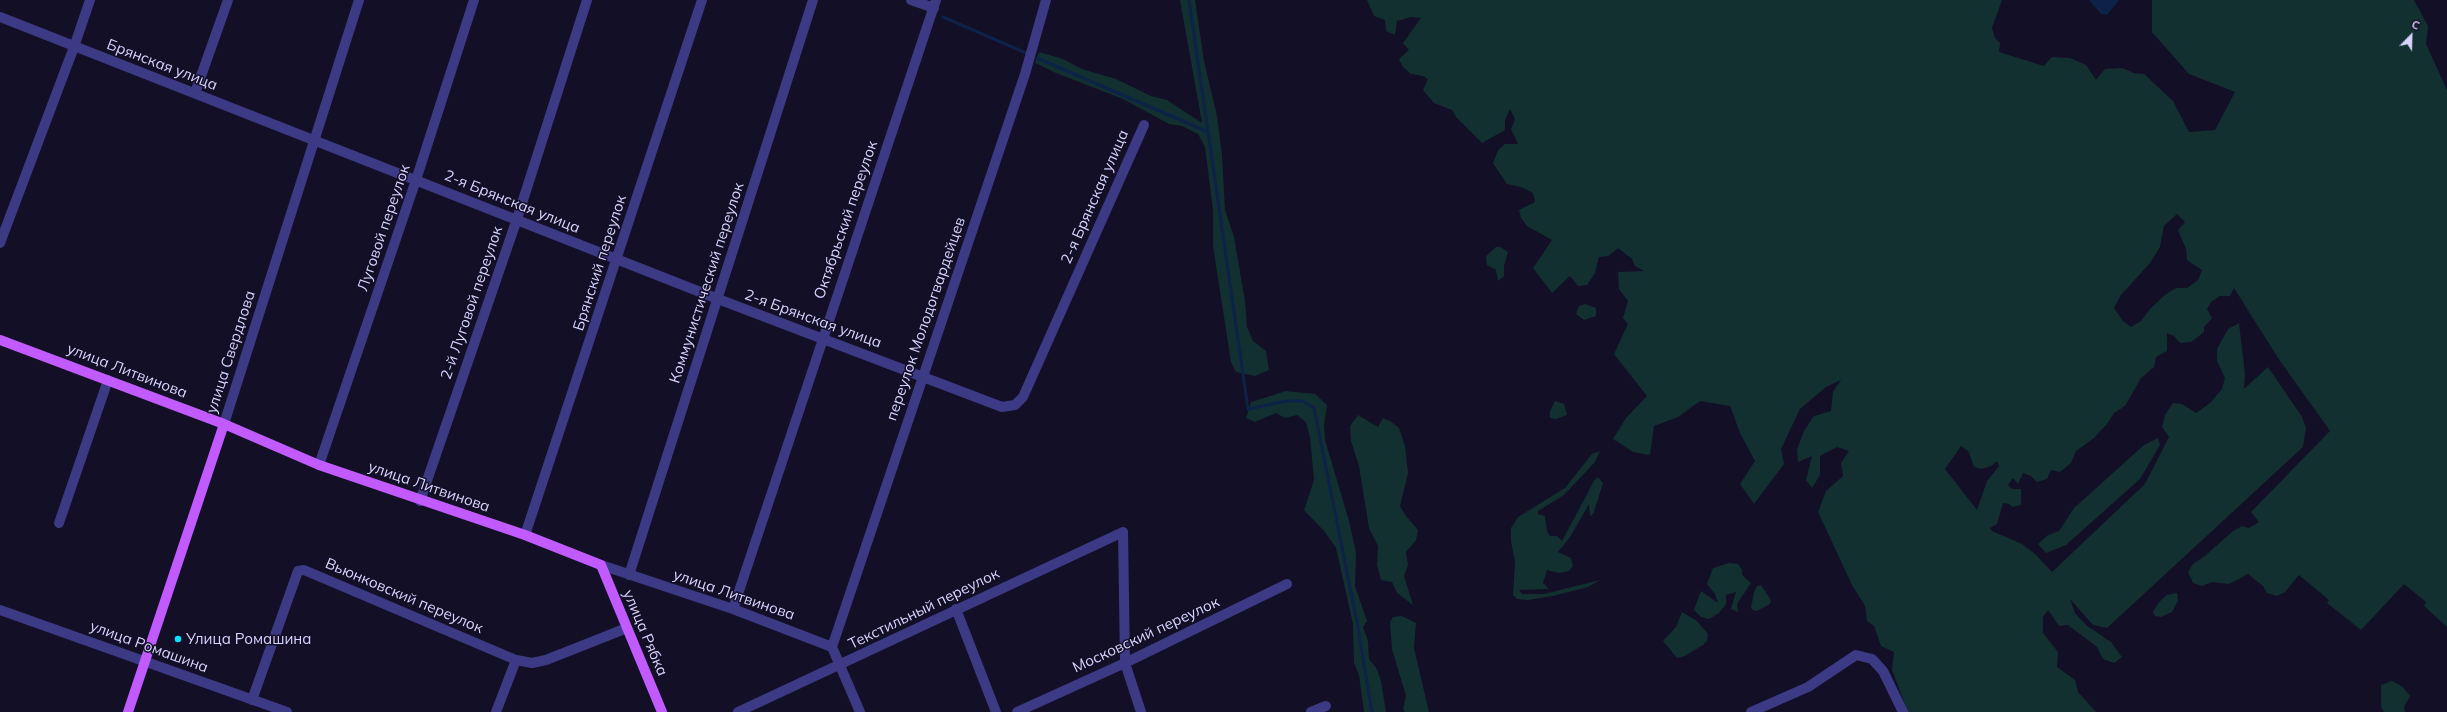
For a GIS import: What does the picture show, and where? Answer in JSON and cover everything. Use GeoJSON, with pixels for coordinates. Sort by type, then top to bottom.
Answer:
{"type":"FeatureCollection","features":[{"type":"Feature","properties":{"kind":"main road","name":"улица Литвинова"},"geometry":{"type":"LineString","coordinates":[[0,340],[224,424],[319,464],[420,501],[525,535],[601,565]]}},
{"type":"Feature","properties":{"kind":"main road","name":"улица Свердлова"},"geometry":{"type":"LineString","coordinates":[[128,712],[224,424]]}},
{"type":"Feature","properties":{"kind":"main road","name":"улица Рябка"},"geometry":{"type":"LineString","coordinates":[[601,565],[662,712]]}},
{"type":"Feature","properties":{"kind":"street"},"geometry":{"type":"LineString","coordinates":[[0,243],[74,47],[90,0]]}},
{"type":"Feature","properties":{"kind":"street"},"geometry":{"type":"LineString","coordinates":[[195,93],[228,0]]}},
{"type":"Feature","properties":{"kind":"street","name":"улица Свердлова"},"geometry":{"type":"LineString","coordinates":[[224,424],[359,0]]}},
{"type":"Feature","properties":{"kind":"street","name":"Луговой переулок"},"geometry":{"type":"LineString","coordinates":[[319,464],[416,180],[474,0]]}},
{"type":"Feature","properties":{"kind":"street","name":"2-й Луговой переулок"},"geometry":{"type":"LineString","coordinates":[[420,501],[517,219],[587,0]]}},
{"type":"Feature","properties":{"kind":"street","name":"Брянский переулок"},"geometry":{"type":"LineString","coordinates":[[525,535],[702,0]]}},
{"type":"Feature","properties":{"kind":"street","name":"Коммунистический переулок"},"geometry":{"type":"LineString","coordinates":[[629,575],[813,0]]}},
{"type":"Feature","properties":{"kind":"street"},"geometry":{"type":"LineString","coordinates":[[911,0],[935,4]]}},
{"type":"Feature","properties":{"kind":"street","name":"переулок Молодогвардейцев"},"geometry":{"type":"LineString","coordinates":[[832,647],[1025,74],[1046,0]]}},
{"type":"Feature","properties":{"kind":"street","name":"Октябрьский переулок"},"geometry":{"type":"LineString","coordinates":[[733,609],[822,338],[935,4]]}},
{"type":"Feature","properties":{"kind":"street","name":"Брянская улица"},"geometry":{"type":"LineString","coordinates":[[0,17],[314,140]]}},
{"type":"Feature","properties":{"kind":"street","name":"2-я Брянская улица"},"geometry":{"type":"LineString","coordinates":[[314,140],[517,219],[617,260],[1002,407],[1015,405],[1023,397],[1144,125]]}},
{"type":"Feature","properties":{"kind":"street"},"geometry":{"type":"LineString","coordinates":[[59,523],[108,380]]}},
{"type":"Feature","properties":{"kind":"street","name":"Текстильный переулок"},"geometry":{"type":"LineString","coordinates":[[738,712],[840,666],[956,609],[1124,532],[1125,663]]}},
{"type":"Feature","properties":{"kind":"street","name":"улица Литвинова"},"geometry":{"type":"LineString","coordinates":[[601,565],[733,609],[832,647]]}},
{"type":"Feature","properties":{"kind":"street","name":"Вьюнковский переулок"},"geometry":{"type":"LineString","coordinates":[[252,700],[298,571],[304,570],[516,660],[532,663],[546,660],[627,628]]}},
{"type":"Feature","properties":{"kind":"street","name":"Московский переулок"},"geometry":{"type":"LineString","coordinates":[[1017,712],[1125,663],[1287,584]]}},
{"type":"Feature","properties":{"kind":"street"},"geometry":{"type":"LineString","coordinates":[[956,609],[996,712]]}},
{"type":"Feature","properties":{"kind":"street","name":"улица Ромашина"},"geometry":{"type":"LineString","coordinates":[[0,610],[287,712]]}},
{"type":"Feature","properties":{"kind":"street"},"geometry":{"type":"LineString","coordinates":[[832,647],[860,712]]}},
{"type":"Feature","properties":{"kind":"street"},"geometry":{"type":"LineString","coordinates":[[1751,712],[1808,687],[1856,655],[1872,659],[1883,671],[1903,712]]}},
{"type":"Feature","properties":{"kind":"street"},"geometry":{"type":"LineString","coordinates":[[496,712],[516,660]]}},
{"type":"Feature","properties":{"kind":"street"},"geometry":{"type":"LineString","coordinates":[[1125,663],[1141,712]]}},
{"type":"Feature","properties":{"kind":"street"},"geometry":{"type":"LineString","coordinates":[[1311,712],[1326,706]]}},
{"type":"Feature","properties":{"kind":"green space"},"geometry":{"type":"Polygon","coordinates":[[[1180,0],[1195,0],[1204,61],[1217,116],[1222,155],[1225,210],[1234,237],[1245,301],[1247,327],[1253,341],[1266,351],[1269,370],[1255,376],[1236,372],[1231,362],[1213,246],[1213,210],[1205,147],[1198,134],[1182,126],[1169,124],[1123,99],[1056,73],[1035,63],[1039,52],[1063,59],[1082,69],[1116,79],[1151,96],[1167,100],[1202,123],[1180,0]]]}},
{"type":"Feature","properties":{"kind":"green space"},"geometry":{"type":"Polygon","coordinates":[[[1367,0],[2002,0],[1992,28],[1995,38],[2000,43],[1999,52],[2044,66],[2052,57],[2070,58],[2086,65],[2096,80],[2105,69],[2122,68],[2134,73],[2144,74],[2173,101],[2189,132],[2215,130],[2235,92],[2189,74],[2152,32],[2152,0],[2414,0],[2428,26],[2426,44],[2447,90],[2447,627],[2424,606],[2426,602],[2404,584],[2361,630],[2327,603],[2329,600],[2299,575],[2285,592],[2277,596],[2267,593],[2263,586],[2248,574],[2229,584],[2212,582],[2202,586],[2193,583],[2188,572],[2193,564],[2206,555],[2233,531],[2242,526],[2249,528],[2259,522],[2251,512],[2330,431],[2278,358],[2234,288],[2230,296],[2220,296],[2211,302],[2207,309],[2212,318],[2204,327],[2204,332],[2191,342],[2180,343],[2174,336],[2167,333],[2167,351],[2156,357],[2154,367],[2141,378],[2125,406],[2114,413],[2107,424],[2094,438],[2076,451],[2071,463],[2060,472],[2051,470],[2047,479],[2037,482],[2031,476],[2023,473],[2018,484],[2013,478],[2008,485],[2012,489],[2021,489],[2021,505],[2013,507],[2009,504],[2003,503],[1997,524],[1990,528],[1992,531],[2022,544],[2034,553],[2052,572],[2145,484],[2169,437],[2162,427],[2165,415],[2173,403],[2182,404],[2196,413],[2210,403],[2222,389],[2225,378],[2217,361],[2217,349],[2228,329],[2239,323],[2245,374],[2244,389],[2268,367],[2302,417],[2306,428],[2303,447],[2107,628],[2093,625],[2070,599],[2075,613],[2086,625],[2111,642],[2122,657],[2114,663],[2103,659],[2097,647],[2068,625],[2059,626],[2048,610],[2043,617],[2043,633],[2058,652],[2057,667],[2075,680],[2078,692],[2096,712],[1908,712],[1892,670],[1894,652],[1881,646],[1874,626],[1867,621],[1865,606],[1852,585],[1818,512],[1826,491],[1843,476],[1841,463],[1849,451],[1837,447],[1820,456],[1820,475],[1812,488],[1806,480],[1812,456],[1798,462],[1797,449],[1804,431],[1814,416],[1831,411],[1833,392],[1841,380],[1826,387],[1800,409],[1781,449],[1784,464],[1754,504],[1740,484],[1755,461],[1740,433],[1730,406],[1700,401],[1678,417],[1654,426],[1650,455],[1633,452],[1613,439],[1626,418],[1647,396],[1614,354],[1628,324],[1623,318],[1628,301],[1619,289],[1618,272],[1644,271],[1635,266],[1632,259],[1618,248],[1608,256],[1599,257],[1595,273],[1587,285],[1578,286],[1570,276],[1552,293],[1533,268],[1552,240],[1527,226],[1521,218],[1519,210],[1535,202],[1533,193],[1521,187],[1507,184],[1493,163],[1498,150],[1505,144],[1518,144],[1511,129],[1515,119],[1510,109],[1505,120],[1505,130],[1482,143],[1456,117],[1452,110],[1434,103],[1423,90],[1428,79],[1423,76],[1411,74],[1403,67],[1399,59],[1409,50],[1403,43],[1421,18],[1411,17],[1397,21],[1395,35],[1386,31],[1385,20],[1374,16],[1367,0]],[[2177,214],[2164,226],[2160,247],[2150,263],[2121,295],[2114,308],[2123,321],[2131,327],[2141,321],[2150,309],[2166,294],[2176,288],[2187,288],[2198,280],[2202,270],[2187,260],[2186,249],[2178,230],[2185,222],[2177,214]],[[1961,446],[1945,469],[1977,510],[1987,481],[1999,466],[1997,461],[1991,466],[1981,469],[1974,467],[1969,452],[1961,446]]]}},
{"type":"Feature","properties":{"kind":"green space"},"geometry":{"type":"Polygon","coordinates":[[[1496,247],[1500,247],[1508,252],[1504,266],[1504,276],[1498,281],[1496,270],[1487,265],[1486,256],[1496,247]]]}},
{"type":"Feature","properties":{"kind":"green space"},"geometry":{"type":"Polygon","coordinates":[[[1585,304],[1596,308],[1596,316],[1584,320],[1576,314],[1579,306],[1585,304]]]}},
{"type":"Feature","properties":{"kind":"green space"},"geometry":{"type":"Polygon","coordinates":[[[1286,391],[1315,394],[1327,405],[1324,425],[1325,440],[1349,521],[1356,553],[1355,586],[1367,621],[1363,627],[1368,641],[1369,659],[1377,669],[1381,681],[1386,712],[1364,712],[1359,675],[1354,663],[1353,624],[1336,548],[1324,531],[1304,510],[1314,480],[1310,437],[1306,422],[1297,415],[1285,418],[1276,413],[1255,422],[1246,418],[1251,402],[1286,391]]]}},
{"type":"Feature","properties":{"kind":"green space"},"geometry":{"type":"Polygon","coordinates":[[[1555,401],[1564,404],[1567,415],[1556,419],[1550,418],[1550,411],[1555,401]]]}},
{"type":"Feature","properties":{"kind":"green space"},"geometry":{"type":"Polygon","coordinates":[[[1358,415],[1378,427],[1383,418],[1390,421],[1399,428],[1405,446],[1408,473],[1400,506],[1418,530],[1416,540],[1406,552],[1408,565],[1404,576],[1413,605],[1397,593],[1392,582],[1381,580],[1377,565],[1378,546],[1369,528],[1359,466],[1351,441],[1350,426],[1358,415]]]}},
{"type":"Feature","properties":{"kind":"green space"},"geometry":{"type":"Polygon","coordinates":[[[2158,438],[2160,445],[2140,479],[2066,545],[2046,553],[2038,544],[2048,535],[2059,531],[2074,508],[2144,445],[2158,438]]]}},
{"type":"Feature","properties":{"kind":"green space"},"geometry":{"type":"Polygon","coordinates":[[[1600,451],[1595,462],[1564,495],[1538,511],[1538,514],[1545,516],[1547,531],[1550,536],[1557,536],[1562,541],[1594,481],[1598,477],[1603,483],[1594,512],[1590,517],[1589,504],[1570,537],[1558,552],[1571,558],[1573,566],[1569,571],[1559,573],[1547,570],[1543,583],[1549,589],[1519,590],[1522,594],[1544,594],[1600,580],[1588,587],[1553,596],[1528,600],[1517,599],[1513,595],[1515,563],[1511,541],[1511,528],[1518,517],[1565,488],[1592,454],[1600,451]]]}},
{"type":"Feature","properties":{"kind":"green space"},"geometry":{"type":"Polygon","coordinates":[[[1729,563],[1738,564],[1742,570],[1742,575],[1751,583],[1737,604],[1738,612],[1731,609],[1736,592],[1726,595],[1726,604],[1719,613],[1709,619],[1701,617],[1694,610],[1701,591],[1718,603],[1715,594],[1707,584],[1713,568],[1729,563]]]}},
{"type":"Feature","properties":{"kind":"green space"},"geometry":{"type":"Polygon","coordinates":[[[1761,585],[1771,600],[1770,604],[1757,611],[1751,608],[1754,592],[1757,586],[1761,585]]]}},
{"type":"Feature","properties":{"kind":"green space"},"geometry":{"type":"Polygon","coordinates":[[[2177,593],[2178,601],[2172,612],[2161,617],[2155,616],[2153,612],[2159,602],[2167,595],[2177,593]]]}},
{"type":"Feature","properties":{"kind":"green space"},"geometry":{"type":"Polygon","coordinates":[[[1682,612],[1697,621],[1708,634],[1707,641],[1703,645],[1685,656],[1677,658],[1663,641],[1676,627],[1682,612]]]}},
{"type":"Feature","properties":{"kind":"green space"},"geometry":{"type":"Polygon","coordinates":[[[1402,616],[1416,623],[1414,648],[1429,712],[1405,712],[1403,709],[1406,696],[1392,649],[1390,622],[1393,617],[1402,616]]]}},
{"type":"Feature","properties":{"kind":"green space"},"geometry":{"type":"Polygon","coordinates":[[[2392,681],[2403,687],[2410,696],[2404,707],[2405,712],[2384,712],[2381,707],[2381,685],[2392,681]]]}},
{"type":"Feature","properties":{"kind":"water"},"geometry":{"type":"Polygon","coordinates":[[[2089,0],[2119,0],[2107,15],[2101,14],[2089,0]]]}},
{"type":"Feature","properties":{"kind":"waterway"},"geometry":{"type":"LineString","coordinates":[[1189,0],[1248,409],[1287,401],[1302,401],[1314,408],[1357,622],[1372,712]]}},
{"type":"Feature","properties":{"kind":"waterway"},"geometry":{"type":"LineString","coordinates":[[943,17],[1026,53]]}},
{"type":"Feature","properties":{"kind":"waterway"},"geometry":{"type":"LineString","coordinates":[[1037,58],[1208,132]]}},
{"type":"Feature","properties":{"kind":"place","name":"Улица Ромашина"},"geometry":{"type":"Point","coordinates":[178,639]}}]}
